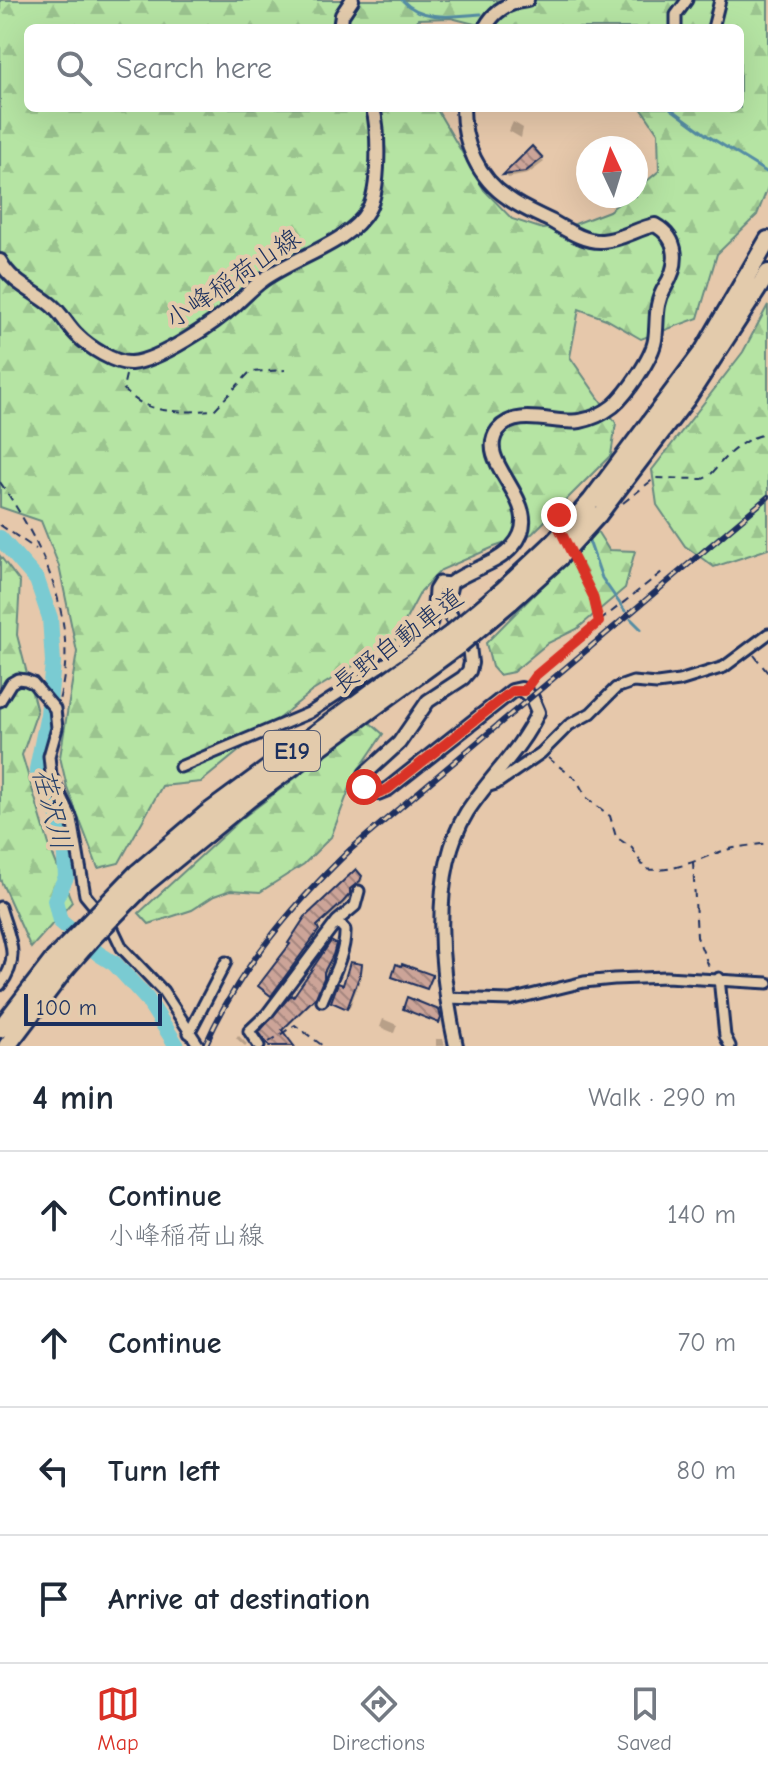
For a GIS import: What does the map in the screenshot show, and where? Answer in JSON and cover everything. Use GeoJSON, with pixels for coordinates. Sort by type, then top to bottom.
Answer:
{"type":"FeatureCollection","features":[{"type":"Feature","properties":{"kind":"highway","name":"長野自動車道"},"geometry":{"type":"LineString","coordinates":[[709,354],[768,240]]}},
{"type":"Feature","properties":{"kind":"highway","name":"長野自動車道"},"geometry":{"type":"LineString","coordinates":[[0,1029],[141,878],[205,815],[455,639],[562,552],[768,273]]}},
{"type":"Feature","properties":{"kind":"highway","name":"長野自動車道"},"geometry":{"type":"LineString","coordinates":[[7,1046],[60,964]]}},
{"type":"Feature","properties":{"kind":"main road"},"geometry":{"type":"LineString","coordinates":[[341,24],[342,15],[352,0]]}},
{"type":"Feature","properties":{"kind":"main road"},"geometry":{"type":"LineString","coordinates":[[488,24],[497,11],[508,4],[527,0]]}},
{"type":"Feature","properties":{"kind":"main road","name":"小峰稲荷山線"},"geometry":{"type":"LineString","coordinates":[[128,364],[172,347],[211,324],[262,280],[360,222],[370,209],[374,191],[374,112]]}},
{"type":"Feature","properties":{"kind":"main road"},"geometry":{"type":"LineString","coordinates":[[456,1046],[446,998],[443,891],[448,854],[460,824],[529,732],[538,712],[532,698],[524,691],[512,691],[388,789],[369,792],[363,781],[365,774],[399,743],[428,701],[469,671],[472,654],[446,604],[451,583],[465,572],[505,555],[520,537],[523,525],[518,496],[494,458],[495,436],[500,427],[522,419],[580,421],[615,405],[650,354],[655,341],[657,305],[676,264],[670,238],[664,229],[655,225],[615,239],[585,239],[507,198],[473,158],[464,131],[463,112]]}},
{"type":"Feature","properties":{"kind":"main road"},"geometry":{"type":"LineString","coordinates":[[0,261],[12,278],[50,304],[76,335],[128,364]]}},
{"type":"Feature","properties":{"kind":"street"},"geometry":{"type":"LineString","coordinates":[[676,24],[676,15],[687,0]]}},
{"type":"Feature","properties":{"kind":"street"},"geometry":{"type":"LineString","coordinates":[[714,24],[720,0]]}},
{"type":"Feature","properties":{"kind":"street"},"geometry":{"type":"LineString","coordinates":[[180,767],[309,713],[395,658],[428,632],[432,622],[434,590],[439,582],[451,583]]}},
{"type":"Feature","properties":{"kind":"street"},"geometry":{"type":"LineString","coordinates":[[486,787],[496,784],[541,753],[569,725],[591,713],[624,684],[679,681],[724,667],[768,634]]}},
{"type":"Feature","properties":{"kind":"street"},"geometry":{"type":"LineString","coordinates":[[0,701],[11,683],[18,679],[33,683],[54,708],[57,728],[49,756],[51,775],[72,819],[85,895],[113,929],[122,948],[163,991],[194,1041]]}},
{"type":"Feature","properties":{"kind":"street"},"geometry":{"type":"LineString","coordinates":[[261,1046],[249,1031],[267,1014],[337,921],[355,906],[359,891]]}},
{"type":"Feature","properties":{"kind":"street"},"geometry":{"type":"LineString","coordinates":[[0,907],[13,963],[0,985]]}},
{"type":"Feature","properties":{"kind":"street"},"geometry":{"type":"LineString","coordinates":[[322,1001],[346,936],[337,921]]}},
{"type":"Feature","properties":{"kind":"street"},"geometry":{"type":"LineString","coordinates":[[194,1041],[226,962]]}},
{"type":"Feature","properties":{"kind":"street"},"geometry":{"type":"LineString","coordinates":[[446,998],[496,1002],[584,982],[614,979],[715,978],[768,983]]}},
{"type":"Feature","properties":{"kind":"street"},"geometry":{"type":"LineString","coordinates":[[715,978],[725,1036],[730,1046]]}},
{"type":"Feature","properties":{"kind":"path"},"geometry":{"type":"LineString","coordinates":[[128,364],[123,388],[133,400],[172,412],[214,410],[250,372],[285,370]]}},
{"type":"Feature","properties":{"kind":"path"},"geometry":{"type":"LineString","coordinates":[[622,505],[655,478],[709,477],[723,459],[755,435],[768,434]]}},
{"type":"Feature","properties":{"kind":"path"},"geometry":{"type":"LineString","coordinates":[[0,482],[39,549],[56,591],[65,630],[66,660],[54,708]]}},
{"type":"Feature","properties":{"kind":"path"},"geometry":{"type":"LineString","coordinates":[[0,525],[39,549]]}},
{"type":"Feature","properties":{"kind":"path"},"geometry":{"type":"LineString","coordinates":[[562,552],[593,596],[599,622]]}},
{"type":"Feature","properties":{"kind":"path"},"geometry":{"type":"LineString","coordinates":[[524,691],[535,676],[624,600],[662,572]]}},
{"type":"Feature","properties":{"kind":"path"},"geometry":{"type":"LineString","coordinates":[[748,648],[768,673]]}},
{"type":"Feature","properties":{"kind":"path"},"geometry":{"type":"LineString","coordinates":[[541,753],[576,779],[587,798],[610,816],[616,837],[632,848],[645,869],[668,870],[728,850],[768,843]]}},
{"type":"Feature","properties":{"kind":"path"},"geometry":{"type":"LineString","coordinates":[[693,862],[697,937],[715,978]]}},
{"type":"Feature","properties":{"kind":"path"},"geometry":{"type":"LineString","coordinates":[[261,1046],[295,1025],[323,1046]]}},
{"type":"Feature","properties":{"kind":"green space"},"geometry":{"type":"Polygon","coordinates":[[[0,0],[768,0],[768,187],[757,215],[717,254],[698,318],[641,339],[606,319],[579,309],[570,357],[616,423],[611,455],[532,534],[441,570],[421,591],[395,640],[311,692],[201,782],[162,786],[119,863],[98,868],[67,787],[60,757],[77,652],[59,566],[41,521],[0,507],[0,0]],[[451,18],[418,19],[416,24],[24,24],[24,112],[438,112],[484,190],[512,219],[543,229],[575,224],[613,208],[648,208],[648,180],[659,171],[658,133],[644,112],[744,112],[744,24],[474,24],[451,18]]]}},
{"type":"Feature","properties":{"kind":"green space"},"geometry":{"type":"Polygon","coordinates":[[[768,305],[768,549],[714,567],[685,546],[657,505],[652,470],[743,352],[768,305]]]}},
{"type":"Feature","properties":{"kind":"green space"},"geometry":{"type":"Polygon","coordinates":[[[597,531],[609,550],[635,551],[625,588],[577,629],[548,643],[513,672],[499,675],[492,667],[486,643],[597,531]]]}},
{"type":"Feature","properties":{"kind":"green space"},"geometry":{"type":"Polygon","coordinates":[[[0,556],[20,582],[17,635],[37,712],[22,755],[50,848],[72,902],[31,948],[0,879],[0,556]]]}},
{"type":"Feature","properties":{"kind":"green space"},"geometry":{"type":"Polygon","coordinates":[[[369,722],[383,734],[354,777],[331,837],[304,864],[260,892],[231,890],[214,896],[192,910],[149,924],[139,913],[241,819],[369,722]]]}},
{"type":"Feature","properties":{"kind":"building"},"geometry":{"type":"Polygon","coordinates":[[[532,146],[543,158],[525,172],[503,175],[532,146]]]}},
{"type":"Feature","properties":{"kind":"building"},"geometry":{"type":"Polygon","coordinates":[[[356,869],[362,876],[360,881],[317,926],[319,930],[271,996],[258,986],[290,944],[305,917],[356,869]]]}},
{"type":"Feature","properties":{"kind":"building"},"geometry":{"type":"Polygon","coordinates":[[[331,941],[336,944],[316,997],[282,1030],[294,1046],[269,1046],[259,1032],[291,995],[293,997],[331,941]]]}},
{"type":"Feature","properties":{"kind":"building"},"geometry":{"type":"Polygon","coordinates":[[[350,962],[362,964],[347,1009],[331,1002],[338,983],[343,985],[350,962]]]}},
{"type":"Feature","properties":{"kind":"building"},"geometry":{"type":"Polygon","coordinates":[[[396,964],[433,975],[427,989],[392,977],[396,964]]]}},
{"type":"Feature","properties":{"kind":"building"},"geometry":{"type":"Polygon","coordinates":[[[407,997],[439,1010],[439,1023],[403,1009],[407,997]]]}},
{"type":"Feature","properties":{"kind":"waterway"},"geometry":{"type":"LineString","coordinates":[[402,0],[429,15],[481,14]]}},
{"type":"Feature","properties":{"kind":"waterway"},"geometry":{"type":"LineString","coordinates":[[675,112],[768,173]]}},
{"type":"Feature","properties":{"kind":"waterway","name":"荏沢川"},"geometry":{"type":"LineString","coordinates":[[0,538],[37,580],[50,618],[53,662],[48,714],[37,769],[42,786],[57,813],[64,842],[66,877],[55,900],[60,921],[115,964],[147,999],[177,1046]]}},
{"type":"Feature","properties":{"kind":"waterway"},"geometry":{"type":"LineString","coordinates":[[588,538],[602,578],[625,611]]}},
{"type":"Feature","properties":{"kind":"waterway"},"geometry":{"type":"LineString","coordinates":[[631,619],[641,629]]}},
{"type":"Feature","properties":{"kind":"railway"},"geometry":{"type":"LineString","coordinates":[[205,1046],[250,965],[307,894],[351,849],[768,497]]}},
{"type":"Feature","properties":{"kind":"route"},"geometry":{"type":"LineString","coordinates":[[364,787],[369,792],[378,793],[388,789],[512,691],[524,691],[535,676],[599,622],[593,596],[558,526],[559,515]]}}]}
